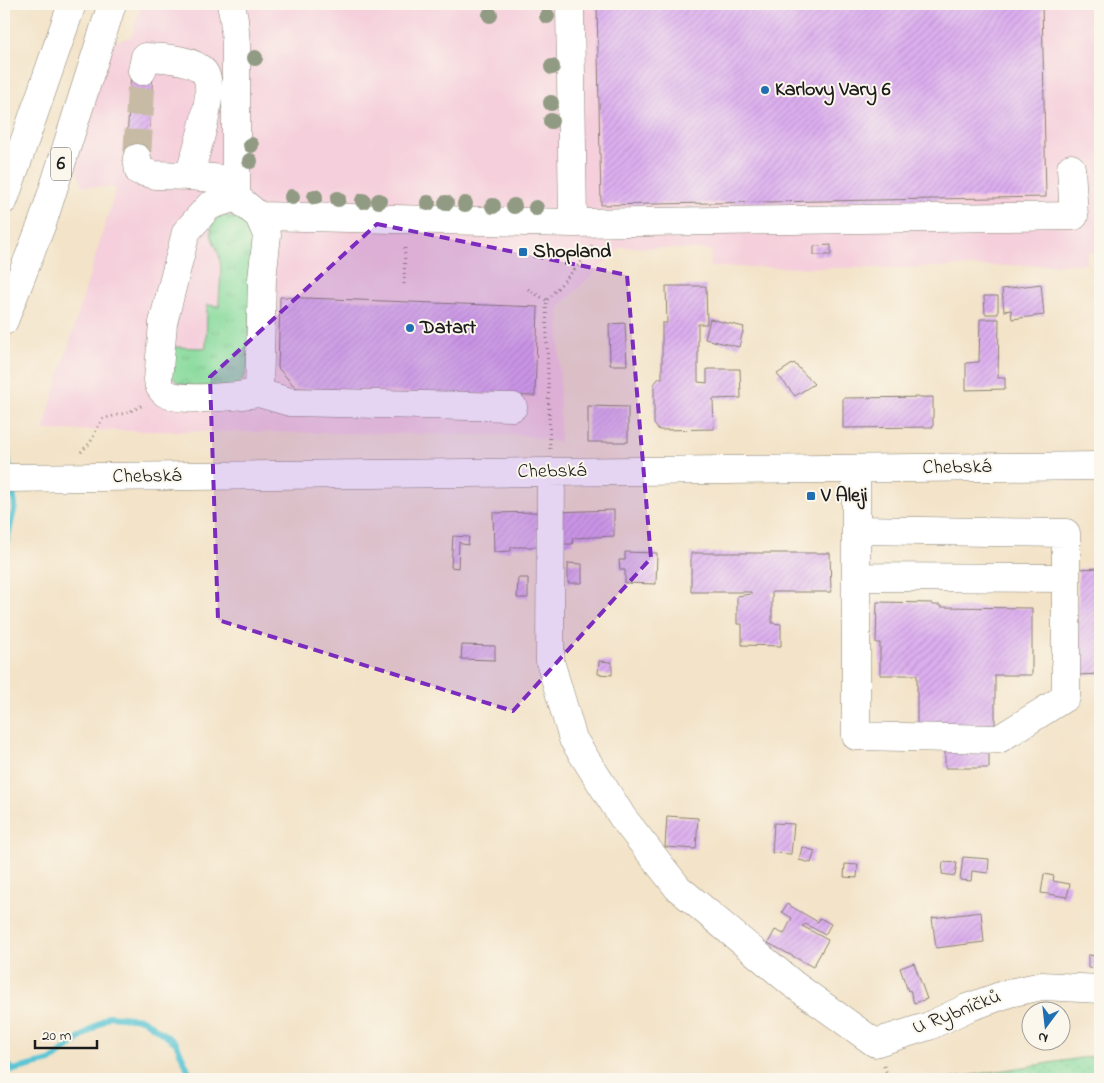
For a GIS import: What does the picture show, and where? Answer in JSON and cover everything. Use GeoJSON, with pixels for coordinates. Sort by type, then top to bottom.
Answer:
{"type":"FeatureCollection","features":[{"type":"Feature","properties":{"kind":"main road","name":"6"},"geometry":{"type":"LineString","coordinates":[[4,200],[72,4]]}},
{"type":"Feature","properties":{"kind":"main road","name":"6"},"geometry":{"type":"LineString","coordinates":[[4,321],[43,221],[112,4]]}},
{"type":"Feature","properties":{"kind":"main road"},"geometry":{"type":"LineString","coordinates":[[231,4],[236,45],[235,189]]}},
{"type":"Feature","properties":{"kind":"main road"},"geometry":{"type":"LineString","coordinates":[[570,4],[583,223]]}},
{"type":"Feature","properties":{"kind":"main road"},"geometry":{"type":"LineString","coordinates":[[142,71],[145,57],[182,60],[198,66],[205,72],[208,83],[206,121],[189,176]]}},
{"type":"Feature","properties":{"kind":"main road"},"geometry":{"type":"LineString","coordinates":[[137,158],[139,171],[155,175],[189,176],[235,189],[259,216],[267,235],[262,279],[259,393]]}},
{"type":"Feature","properties":{"kind":"main road"},"geometry":{"type":"LineString","coordinates":[[259,216],[583,223],[1074,216],[1071,168]]}},
{"type":"Feature","properties":{"kind":"main road"},"geometry":{"type":"LineString","coordinates":[[235,189],[209,206],[186,232],[163,323],[158,380],[159,387],[166,394],[179,397],[232,397],[259,393],[290,402],[513,407]]}},
{"type":"Feature","properties":{"kind":"main road","name":"Chebská"},"geometry":{"type":"LineString","coordinates":[[4,478],[1100,466]]}},
{"type":"Feature","properties":{"kind":"main road"},"geometry":{"type":"LineString","coordinates":[[856,469],[856,530],[856,736],[999,739],[1066,697],[1066,533],[856,530]]}},
{"type":"Feature","properties":{"kind":"main road","name":"U Rybníčků"},"geometry":{"type":"LineString","coordinates":[[551,472],[550,661],[573,739],[623,818],[678,888],[793,984],[875,1043],[929,1026],[967,1008],[1009,993],[1042,986],[1100,989]]}},
{"type":"Feature","properties":{"kind":"main road"},"geometry":{"type":"LineString","coordinates":[[856,577],[1066,578]]}},
{"type":"Feature","properties":{"kind":"path"},"geometry":{"type":"LineString","coordinates":[[551,472],[547,301],[592,251],[583,223]]}},
{"type":"Feature","properties":{"kind":"path"},"geometry":{"type":"LineString","coordinates":[[404,284],[405,244]]}},
{"type":"Feature","properties":{"kind":"path"},"geometry":{"type":"LineString","coordinates":[[528,289],[547,301]]}},
{"type":"Feature","properties":{"kind":"path"},"geometry":{"type":"LineString","coordinates":[[77,455],[90,443],[102,419],[129,412],[166,394]]}},
{"type":"Feature","properties":{"kind":"highlighted area"},"geometry":{"type":"Polygon","coordinates":[[[377,224],[627,275],[651,558],[513,711],[218,620],[210,377],[377,224]]]}},
{"type":"Feature","properties":{"kind":"shaded area","name":"Shopland"},"geometry":{"type":"Polygon","coordinates":[[[142,4],[1100,4],[1100,251],[1087,253],[1087,264],[897,268],[710,267],[711,250],[621,247],[559,307],[560,443],[524,435],[43,430],[116,188],[82,186],[71,150],[113,42],[131,37],[142,4]]]}},
{"type":"Feature","properties":{"kind":"green space"},"geometry":{"type":"Polygon","coordinates":[[[221,215],[241,221],[249,227],[255,236],[248,367],[243,380],[236,387],[187,386],[177,382],[170,375],[172,347],[206,348],[207,305],[219,306],[220,261],[211,232],[215,221],[221,215]]]}},
{"type":"Feature","properties":{"kind":"green space"},"geometry":{"type":"Polygon","coordinates":[[[1100,1055],[1100,1079],[948,1079],[1100,1055]]]}},
{"type":"Feature","properties":{"kind":"building"},"geometry":{"type":"Polygon","coordinates":[[[597,4],[1042,4],[1046,197],[601,205],[597,4]]]}},
{"type":"Feature","properties":{"kind":"building"},"geometry":{"type":"Polygon","coordinates":[[[131,70],[153,71],[148,159],[126,158],[131,70]]]}},
{"type":"Feature","properties":{"kind":"building"},"geometry":{"type":"Polygon","coordinates":[[[831,245],[831,255],[814,255],[814,246],[831,245]]]}},
{"type":"Feature","properties":{"kind":"building"},"geometry":{"type":"Polygon","coordinates":[[[1041,284],[1044,315],[1012,319],[1011,310],[1004,311],[1002,289],[1041,284]]]}},
{"type":"Feature","properties":{"kind":"building"},"geometry":{"type":"Polygon","coordinates":[[[666,286],[706,286],[707,324],[698,324],[698,382],[707,383],[707,369],[740,369],[741,398],[713,399],[714,429],[659,430],[654,424],[654,384],[659,378],[662,378],[662,323],[667,323],[666,286]]]}},
{"type":"Feature","properties":{"kind":"building"},"geometry":{"type":"Polygon","coordinates":[[[984,296],[998,296],[998,314],[985,314],[984,296]]]}},
{"type":"Feature","properties":{"kind":"building"},"geometry":{"type":"Polygon","coordinates":[[[280,297],[538,307],[535,396],[296,388],[278,368],[280,297]]]}},
{"type":"Feature","properties":{"kind":"building"},"geometry":{"type":"Polygon","coordinates":[[[710,319],[744,327],[739,347],[705,339],[710,319]]]}},
{"type":"Feature","properties":{"kind":"building"},"geometry":{"type":"Polygon","coordinates":[[[980,319],[999,319],[998,378],[1005,378],[1005,389],[966,390],[966,363],[979,362],[980,319]]]}},
{"type":"Feature","properties":{"kind":"building"},"geometry":{"type":"Polygon","coordinates":[[[625,323],[627,365],[610,365],[609,324],[625,323]]]}},
{"type":"Feature","properties":{"kind":"building"},"geometry":{"type":"Polygon","coordinates":[[[794,363],[814,384],[795,396],[777,374],[794,363]]]}},
{"type":"Feature","properties":{"kind":"building"},"geometry":{"type":"Polygon","coordinates":[[[933,397],[933,427],[843,428],[843,398],[933,397]]]}},
{"type":"Feature","properties":{"kind":"building"},"geometry":{"type":"Polygon","coordinates":[[[588,406],[628,407],[628,442],[588,442],[588,406]]]}},
{"type":"Feature","properties":{"kind":"building"},"geometry":{"type":"Polygon","coordinates":[[[614,510],[614,536],[572,538],[573,544],[560,544],[555,512],[614,510]]]}},
{"type":"Feature","properties":{"kind":"building"},"geometry":{"type":"Polygon","coordinates":[[[537,512],[538,547],[511,547],[511,551],[494,552],[493,513],[537,512]]]}},
{"type":"Feature","properties":{"kind":"building"},"geometry":{"type":"Polygon","coordinates":[[[453,536],[469,537],[468,545],[459,542],[458,568],[451,567],[453,536]]]}},
{"type":"Feature","properties":{"kind":"building"},"geometry":{"type":"Polygon","coordinates":[[[625,552],[657,553],[656,584],[625,583],[625,570],[620,570],[619,560],[625,560],[625,552]]]}},
{"type":"Feature","properties":{"kind":"building"},"geometry":{"type":"Polygon","coordinates":[[[691,553],[830,553],[831,592],[772,592],[772,623],[781,624],[781,646],[742,645],[742,624],[737,624],[737,596],[751,594],[751,592],[691,592],[691,553]]]}},
{"type":"Feature","properties":{"kind":"building"},"geometry":{"type":"Polygon","coordinates":[[[568,563],[582,564],[582,583],[568,583],[568,563]]]}},
{"type":"Feature","properties":{"kind":"building"},"geometry":{"type":"Polygon","coordinates":[[[1100,568],[1100,674],[1078,675],[1078,569],[1100,568]]]}},
{"type":"Feature","properties":{"kind":"building"},"geometry":{"type":"Polygon","coordinates":[[[518,578],[528,578],[528,598],[517,598],[518,578]]]}},
{"type":"Feature","properties":{"kind":"building"},"geometry":{"type":"Polygon","coordinates":[[[877,602],[932,603],[932,605],[940,605],[940,607],[1032,608],[1032,675],[995,675],[995,727],[917,727],[917,675],[880,675],[880,643],[876,643],[877,602]]]}},
{"type":"Feature","properties":{"kind":"building"},"geometry":{"type":"Polygon","coordinates":[[[462,645],[495,646],[495,660],[461,659],[462,645]]]}},
{"type":"Feature","properties":{"kind":"building"},"geometry":{"type":"Polygon","coordinates":[[[599,661],[612,662],[612,675],[598,674],[599,661]]]}},
{"type":"Feature","properties":{"kind":"building"},"geometry":{"type":"Polygon","coordinates":[[[945,748],[989,749],[989,768],[945,768],[945,748]]]}},
{"type":"Feature","properties":{"kind":"building"},"geometry":{"type":"Polygon","coordinates":[[[667,816],[698,818],[696,849],[665,847],[667,816]]]}},
{"type":"Feature","properties":{"kind":"building"},"geometry":{"type":"Polygon","coordinates":[[[774,823],[794,824],[791,854],[772,853],[774,823]]]}},
{"type":"Feature","properties":{"kind":"building"},"geometry":{"type":"Polygon","coordinates":[[[802,847],[815,851],[811,863],[799,860],[802,847]]]}},
{"type":"Feature","properties":{"kind":"building"},"geometry":{"type":"Polygon","coordinates":[[[963,857],[989,859],[988,873],[972,871],[971,881],[960,880],[963,857]]]}},
{"type":"Feature","properties":{"kind":"building"},"geometry":{"type":"Polygon","coordinates":[[[943,862],[957,863],[955,876],[942,874],[943,862]]]}},
{"type":"Feature","properties":{"kind":"building"},"geometry":{"type":"Polygon","coordinates":[[[845,864],[858,865],[857,878],[844,877],[845,864]]]}},
{"type":"Feature","properties":{"kind":"building"},"geometry":{"type":"Polygon","coordinates":[[[1044,874],[1054,876],[1053,881],[1070,884],[1067,897],[1041,893],[1044,874]]]}},
{"type":"Feature","properties":{"kind":"building"},"geometry":{"type":"Polygon","coordinates":[[[787,904],[818,922],[820,918],[831,924],[825,935],[806,924],[802,926],[828,940],[813,967],[768,943],[775,930],[784,934],[792,918],[782,912],[787,904]]]}},
{"type":"Feature","properties":{"kind":"building"},"geometry":{"type":"Polygon","coordinates":[[[981,912],[984,942],[936,948],[932,918],[981,912]]]}},
{"type":"Feature","properties":{"kind":"building"},"geometry":{"type":"Polygon","coordinates":[[[1088,955],[1100,956],[1100,969],[1088,968],[1088,955]]]}},
{"type":"Feature","properties":{"kind":"building"},"geometry":{"type":"Polygon","coordinates":[[[914,963],[927,999],[914,1003],[900,968],[914,963]]]}},
{"type":"Feature","properties":{"kind":"waterway"},"geometry":{"type":"LineString","coordinates":[[4,423],[10,473]]}},
{"type":"Feature","properties":{"kind":"waterway"},"geometry":{"type":"LineString","coordinates":[[4,552],[15,506],[12,485]]}},
{"type":"Feature","properties":{"kind":"waterway"},"geometry":{"type":"LineString","coordinates":[[4,1061],[13,1070],[50,1061],[109,1016],[142,1019],[176,1043],[190,1074],[189,1079]]}},
{"type":"Feature","properties":{"kind":"tunnel"},"geometry":{"type":"LineString","coordinates":[[137,158],[142,71]]}},
{"type":"Feature","properties":{"kind":"place","name":"Karlovy Vary 6"},"geometry":{"type":"Point","coordinates":[765,90]}},
{"type":"Feature","properties":{"kind":"place","name":"Shopland"},"geometry":{"type":"Point","coordinates":[523,252]}},
{"type":"Feature","properties":{"kind":"place","name":"Datart"},"geometry":{"type":"Point","coordinates":[410,328]}},
{"type":"Feature","properties":{"kind":"place","name":"V Aleji"},"geometry":{"type":"Point","coordinates":[811,496]}}]}
